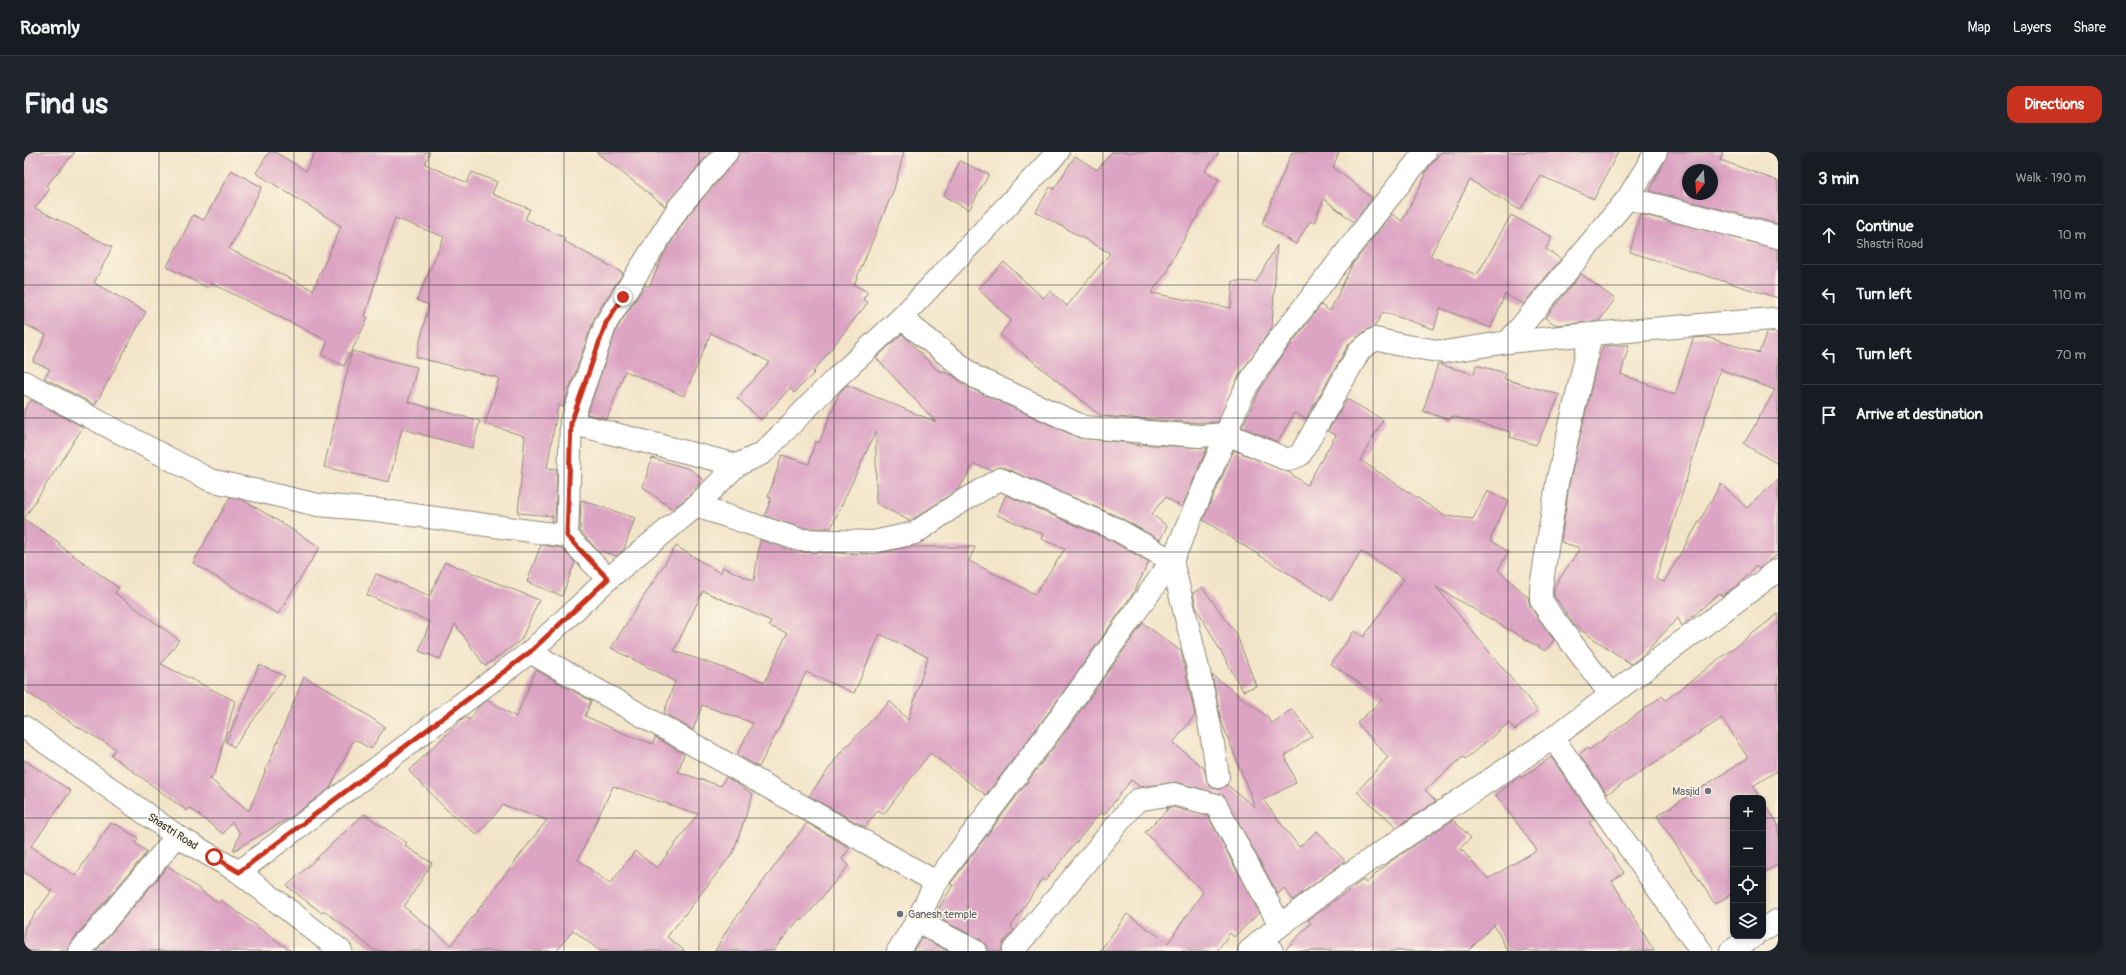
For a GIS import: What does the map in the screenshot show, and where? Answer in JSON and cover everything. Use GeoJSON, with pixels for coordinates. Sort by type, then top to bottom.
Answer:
{"type":"FeatureCollection","features":[{"type":"Feature","properties":{"kind":"street"},"geometry":{"type":"LineString","coordinates":[[567,536],[571,423],[606,323],[679,206],[727,152]]}},
{"type":"Feature","properties":{"kind":"street"},"geometry":{"type":"LineString","coordinates":[[239,872],[530,652],[608,579],[696,506],[737,465],[763,453],[831,383],[901,318],[1058,152]]}},
{"type":"Feature","properties":{"kind":"street"},"geometry":{"type":"LineString","coordinates":[[898,951],[917,921],[936,882],[1056,722],[1172,561],[1227,434],[1232,413],[1266,356],[1365,226],[1425,152]]}},
{"type":"Feature","properties":{"kind":"street"},"geometry":{"type":"LineString","coordinates":[[1508,342],[1628,198],[1656,152]]}},
{"type":"Feature","properties":{"kind":"street"},"geometry":{"type":"LineString","coordinates":[[1628,198],[1778,237]]}},
{"type":"Feature","properties":{"kind":"street"},"geometry":{"type":"LineString","coordinates":[[901,318],[975,377],[1084,427],[1200,436],[1227,434],[1288,460],[1300,455],[1360,350],[1375,339],[1444,352],[1508,342],[1591,334],[1772,319],[1778,321]]}},
{"type":"Feature","properties":{"kind":"street"},"geometry":{"type":"LineString","coordinates":[[1591,334],[1557,483],[1540,588],[1541,600],[1550,614],[1610,694]]}},
{"type":"Feature","properties":{"kind":"street"},"geometry":{"type":"LineString","coordinates":[[24,382],[210,480],[318,505],[377,510],[567,536],[608,579]]}},
{"type":"Feature","properties":{"kind":"street"},"geometry":{"type":"LineString","coordinates":[[571,423],[737,465]]}},
{"type":"Feature","properties":{"kind":"street"},"geometry":{"type":"LineString","coordinates":[[696,506],[800,540],[872,542],[915,534],[956,505],[1000,479],[1116,530],[1172,561],[1194,646],[1212,735],[1218,777]]}},
{"type":"Feature","properties":{"kind":"street"},"geometry":{"type":"LineString","coordinates":[[1261,947],[1280,925],[1334,884],[1553,738],[1778,570]]}},
{"type":"Feature","properties":{"kind":"street"},"geometry":{"type":"LineString","coordinates":[[530,652],[936,882]]}},
{"type":"Feature","properties":{"kind":"street","name":"Shastri Road"},"geometry":{"type":"LineString","coordinates":[[24,727],[177,836],[239,872],[341,951]]}},
{"type":"Feature","properties":{"kind":"street"},"geometry":{"type":"LineString","coordinates":[[1553,738],[1701,951]]}},
{"type":"Feature","properties":{"kind":"street"},"geometry":{"type":"LineString","coordinates":[[1013,951],[1137,800],[1173,794],[1216,805],[1280,925]]}},
{"type":"Feature","properties":{"kind":"street"},"geometry":{"type":"LineString","coordinates":[[80,951],[177,836]]}},
{"type":"Feature","properties":{"kind":"street"},"geometry":{"type":"LineString","coordinates":[[1766,928],[1778,920]]}},
{"type":"Feature","properties":{"kind":"street"},"geometry":{"type":"LineString","coordinates":[[917,921],[974,951]]}},
{"type":"Feature","properties":{"kind":"street"},"geometry":{"type":"LineString","coordinates":[[1731,951],[1749,939]]}},
{"type":"Feature","properties":{"kind":"building"},"geometry":{"type":"Polygon","coordinates":[[[24,152],[75,152],[46,186],[50,189],[35,208],[112,247],[94,283],[146,312],[95,405],[44,378],[50,369],[33,362],[46,335],[24,324],[24,152]]]}},
{"type":"Feature","properties":{"kind":"building"},"geometry":{"type":"Polygon","coordinates":[[[269,152],[275,152],[306,171],[315,152],[430,152],[425,164],[467,183],[472,172],[497,182],[492,194],[530,209],[525,219],[565,238],[564,241],[623,273],[595,316],[563,407],[558,405],[547,468],[557,469],[555,522],[551,521],[553,516],[518,513],[525,436],[485,424],[499,378],[416,357],[429,305],[417,300],[444,237],[395,218],[365,316],[368,318],[344,366],[322,355],[328,341],[211,283],[208,288],[167,267],[193,215],[204,220],[231,170],[262,187],[229,249],[313,290],[341,226],[256,173],[269,152]]]}},
{"type":"Feature","properties":{"kind":"building"},"geometry":{"type":"Polygon","coordinates":[[[596,152],[710,152],[665,206],[596,152]]]}},
{"type":"Feature","properties":{"kind":"building"},"geometry":{"type":"Polygon","coordinates":[[[739,152],[904,152],[894,189],[854,285],[868,292],[863,299],[868,302],[813,372],[815,372],[794,393],[790,388],[761,420],[737,398],[770,362],[711,333],[684,396],[625,371],[607,419],[587,414],[617,328],[645,285],[649,287],[664,254],[689,214],[736,160],[739,152]]]}},
{"type":"Feature","properties":{"kind":"building"},"geometry":{"type":"Polygon","coordinates":[[[1112,152],[1219,152],[1205,171],[1219,179],[1168,267],[1170,268],[1151,293],[1231,308],[1233,281],[1256,282],[1277,245],[1272,327],[1239,376],[1218,422],[1199,423],[1101,416],[1000,335],[1011,320],[978,289],[1004,262],[1043,298],[1050,291],[1067,306],[1110,253],[1036,212],[1050,187],[1054,189],[1075,156],[1097,170],[1112,152]]]}},
{"type":"Feature","properties":{"kind":"building"},"geometry":{"type":"Polygon","coordinates":[[[1292,152],[1339,152],[1333,167],[1372,198],[1354,222],[1324,199],[1314,223],[1310,221],[1296,244],[1262,224],[1292,152]]]}},
{"type":"Feature","properties":{"kind":"building"},"geometry":{"type":"Polygon","coordinates":[[[1441,152],[1618,152],[1594,199],[1541,176],[1520,210],[1470,180],[1430,256],[1477,275],[1511,215],[1552,237],[1546,249],[1561,259],[1523,304],[1505,294],[1491,328],[1440,308],[1434,329],[1383,312],[1374,327],[1368,329],[1349,344],[1306,419],[1294,413],[1278,442],[1242,427],[1261,388],[1282,356],[1321,305],[1330,311],[1352,265],[1392,214],[1402,221],[1426,175],[1424,174],[1441,152]]]}},
{"type":"Feature","properties":{"kind":"building"},"geometry":{"type":"Polygon","coordinates":[[[1668,152],[1723,152],[1720,160],[1778,181],[1778,224],[1685,200],[1718,200],[1718,164],[1682,164],[1682,199],[1650,191],[1668,152]]]}},
{"type":"Feature","properties":{"kind":"building"},"geometry":{"type":"Polygon","coordinates":[[[960,161],[989,174],[969,210],[944,196],[960,161]]]}},
{"type":"Feature","properties":{"kind":"building"},"geometry":{"type":"Polygon","coordinates":[[[1640,214],[1778,249],[1778,298],[1630,252],[1640,214]]]}},
{"type":"Feature","properties":{"kind":"building"},"geometry":{"type":"Polygon","coordinates":[[[1581,274],[1615,299],[1599,321],[1556,325],[1545,318],[1581,274]]]}},
{"type":"Feature","properties":{"kind":"building"},"geometry":{"type":"Polygon","coordinates":[[[1767,332],[1778,333],[1778,464],[1744,444],[1775,390],[1720,369],[1656,579],[1664,582],[1721,484],[1747,508],[1778,480],[1778,554],[1759,569],[1756,566],[1740,583],[1722,596],[1719,593],[1682,626],[1678,618],[1641,657],[1631,664],[1575,626],[1554,596],[1554,587],[1580,548],[1561,542],[1569,485],[1595,371],[1603,346],[1629,345],[1621,374],[1675,395],[1693,338],[1706,337],[1759,353],[1767,332]]]}},
{"type":"Feature","properties":{"kind":"building"},"geometry":{"type":"Polygon","coordinates":[[[902,334],[937,370],[952,375],[970,388],[1079,438],[1130,443],[1141,447],[1136,444],[1207,448],[1182,507],[1165,497],[1152,514],[1167,526],[1160,540],[1121,518],[1005,468],[999,467],[991,470],[974,464],[959,489],[910,521],[876,503],[876,431],[831,528],[802,528],[765,516],[771,498],[768,497],[782,455],[809,464],[815,442],[819,443],[839,393],[847,385],[936,422],[876,358],[902,334]]]}},
{"type":"Feature","properties":{"kind":"building"},"geometry":{"type":"Polygon","coordinates":[[[352,351],[417,367],[408,402],[480,421],[472,448],[402,429],[389,482],[324,467],[352,351]]]}},
{"type":"Feature","properties":{"kind":"building"},"geometry":{"type":"Polygon","coordinates":[[[1438,364],[1474,374],[1476,365],[1506,373],[1504,379],[1560,395],[1536,445],[1510,437],[1511,432],[1452,416],[1450,420],[1423,411],[1438,364]]]}},
{"type":"Feature","properties":{"kind":"building"},"geometry":{"type":"Polygon","coordinates":[[[1347,399],[1383,420],[1360,460],[1445,516],[1473,519],[1487,491],[1508,501],[1490,540],[1508,552],[1498,570],[1528,597],[1530,607],[1554,640],[1545,651],[1436,587],[1538,711],[1515,730],[1509,723],[1465,759],[1463,757],[1425,790],[1436,801],[1397,827],[1357,792],[1388,757],[1357,723],[1383,699],[1331,664],[1354,631],[1364,637],[1404,579],[1361,551],[1331,600],[1203,520],[1234,450],[1288,472],[1307,485],[1336,435],[1328,431],[1347,399]]]}},
{"type":"Feature","properties":{"kind":"building"},"geometry":{"type":"Polygon","coordinates":[[[31,400],[83,427],[24,519],[24,410],[31,400]]]}},
{"type":"Feature","properties":{"kind":"building"},"geometry":{"type":"Polygon","coordinates":[[[652,458],[690,469],[703,479],[688,497],[672,509],[643,487],[652,458]]]}},
{"type":"Feature","properties":{"kind":"building"},"geometry":{"type":"Polygon","coordinates":[[[1006,495],[1110,540],[1149,562],[1134,592],[1046,716],[986,795],[930,753],[884,814],[878,810],[865,827],[809,796],[841,752],[890,701],[908,720],[928,657],[880,634],[854,693],[806,672],[759,767],[737,755],[753,723],[702,705],[693,730],[664,713],[675,681],[611,648],[676,546],[720,573],[723,567],[754,581],[760,540],[800,552],[873,554],[908,547],[975,547],[969,561],[1035,594],[1065,549],[1041,539],[1043,534],[997,515],[1006,495]],[[703,591],[674,651],[765,682],[787,633],[769,626],[771,621],[703,591]]]}},
{"type":"Feature","properties":{"kind":"building"},"geometry":{"type":"Polygon","coordinates":[[[230,497],[243,500],[320,547],[278,614],[193,563],[230,497]]]}},
{"type":"Feature","properties":{"kind":"building"},"geometry":{"type":"Polygon","coordinates":[[[581,500],[635,518],[624,549],[616,556],[601,551],[600,553],[580,531],[581,500]]]}},
{"type":"Feature","properties":{"kind":"building"},"geometry":{"type":"Polygon","coordinates":[[[24,519],[60,543],[59,545],[119,588],[115,593],[179,640],[161,664],[235,701],[215,773],[210,779],[249,811],[304,677],[326,688],[385,727],[371,749],[354,739],[330,788],[291,817],[233,851],[240,833],[232,822],[223,834],[190,808],[187,811],[111,755],[116,749],[75,725],[24,690],[24,519]]]}},
{"type":"Feature","properties":{"kind":"building"},"geometry":{"type":"Polygon","coordinates":[[[541,545],[561,548],[575,562],[562,596],[527,582],[541,545]]]}},
{"type":"Feature","properties":{"kind":"building"},"geometry":{"type":"Polygon","coordinates":[[[445,562],[539,600],[521,640],[485,666],[455,624],[440,659],[419,651],[430,622],[367,595],[376,574],[430,596],[445,562]]]}},
{"type":"Feature","properties":{"kind":"building"},"geometry":{"type":"Polygon","coordinates":[[[1202,587],[1236,633],[1256,686],[1243,691],[1196,607],[1193,593],[1202,587]]]}},
{"type":"Feature","properties":{"kind":"building"},"geometry":{"type":"Polygon","coordinates":[[[1778,614],[1778,770],[1753,786],[1759,795],[1730,795],[1730,895],[1715,904],[1657,816],[1748,758],[1722,718],[1607,794],[1579,754],[1587,748],[1589,750],[1662,696],[1666,700],[1778,614]]]}},
{"type":"Feature","properties":{"kind":"building"},"geometry":{"type":"Polygon","coordinates":[[[1143,623],[1181,651],[1195,715],[1173,743],[1204,768],[1208,784],[1213,788],[1220,789],[1227,785],[1255,807],[1221,720],[1212,675],[1268,717],[1271,724],[1292,709],[1312,736],[1285,756],[1296,783],[1263,800],[1299,847],[1317,831],[1345,861],[1293,900],[1284,888],[1278,894],[1223,795],[1176,782],[1140,787],[1131,780],[1104,815],[1101,812],[1045,881],[1042,879],[1011,927],[1014,930],[1003,943],[1001,951],[987,951],[986,945],[981,940],[934,916],[953,885],[950,884],[1066,731],[1143,623]]]}},
{"type":"Feature","properties":{"kind":"building"},"geometry":{"type":"Polygon","coordinates":[[[259,665],[285,676],[234,747],[226,742],[259,665]]]}},
{"type":"Feature","properties":{"kind":"building"},"geometry":{"type":"Polygon","coordinates":[[[536,670],[591,701],[585,716],[625,734],[653,744],[655,737],[684,754],[678,772],[721,786],[726,777],[753,794],[733,853],[667,937],[685,951],[600,951],[573,930],[557,951],[375,951],[325,911],[322,913],[287,886],[364,814],[407,843],[405,846],[432,863],[404,907],[451,945],[547,820],[503,805],[477,835],[447,810],[409,771],[462,719],[465,717],[470,720],[478,707],[488,700],[516,717],[536,670]],[[613,786],[578,860],[610,884],[635,851],[657,868],[698,814],[613,786]]]}},
{"type":"Feature","properties":{"kind":"building"},"geometry":{"type":"Polygon","coordinates":[[[1551,757],[1594,819],[1589,822],[1624,873],[1612,881],[1654,951],[1508,951],[1494,925],[1468,951],[1284,951],[1311,923],[1308,920],[1363,880],[1366,883],[1388,863],[1453,820],[1471,838],[1460,848],[1488,879],[1537,850],[1496,795],[1520,776],[1521,778],[1551,757]]]}},
{"type":"Feature","properties":{"kind":"building"},"geometry":{"type":"Polygon","coordinates":[[[24,760],[71,791],[31,846],[75,876],[111,823],[116,824],[138,838],[135,843],[147,852],[70,943],[68,951],[24,951],[24,928],[52,891],[24,872],[24,760]]]}},
{"type":"Feature","properties":{"kind":"building"},"geometry":{"type":"Polygon","coordinates":[[[1766,806],[1778,824],[1778,864],[1766,871],[1766,806]]]}},
{"type":"Feature","properties":{"kind":"building"},"geometry":{"type":"Polygon","coordinates":[[[1172,807],[1208,816],[1259,913],[1234,937],[1230,933],[1217,951],[1100,951],[1127,914],[1168,943],[1203,892],[1145,832],[1168,809],[1166,808],[1172,807]]]}},
{"type":"Feature","properties":{"kind":"building"},"geometry":{"type":"Polygon","coordinates":[[[807,823],[850,848],[842,859],[849,865],[803,920],[800,918],[773,951],[715,951],[728,928],[807,823]]]}},
{"type":"Feature","properties":{"kind":"building"},"geometry":{"type":"Polygon","coordinates":[[[168,866],[218,903],[221,900],[291,951],[96,951],[168,866]]]}},
{"type":"Feature","properties":{"kind":"building"},"geometry":{"type":"Polygon","coordinates":[[[921,937],[948,951],[913,951],[921,937]]]}},
{"type":"Feature","properties":{"kind":"place","name":"Masjid"},"geometry":{"type":"Point","coordinates":[1708,791]}},
{"type":"Feature","properties":{"kind":"place","name":"Ganesh temple"},"geometry":{"type":"Point","coordinates":[900,914]}},
{"type":"Feature","properties":{"kind":"route"},"geometry":{"type":"LineString","coordinates":[[214,857],[239,872],[530,652],[608,579],[567,536],[571,423],[606,323],[623,297]]}}]}
